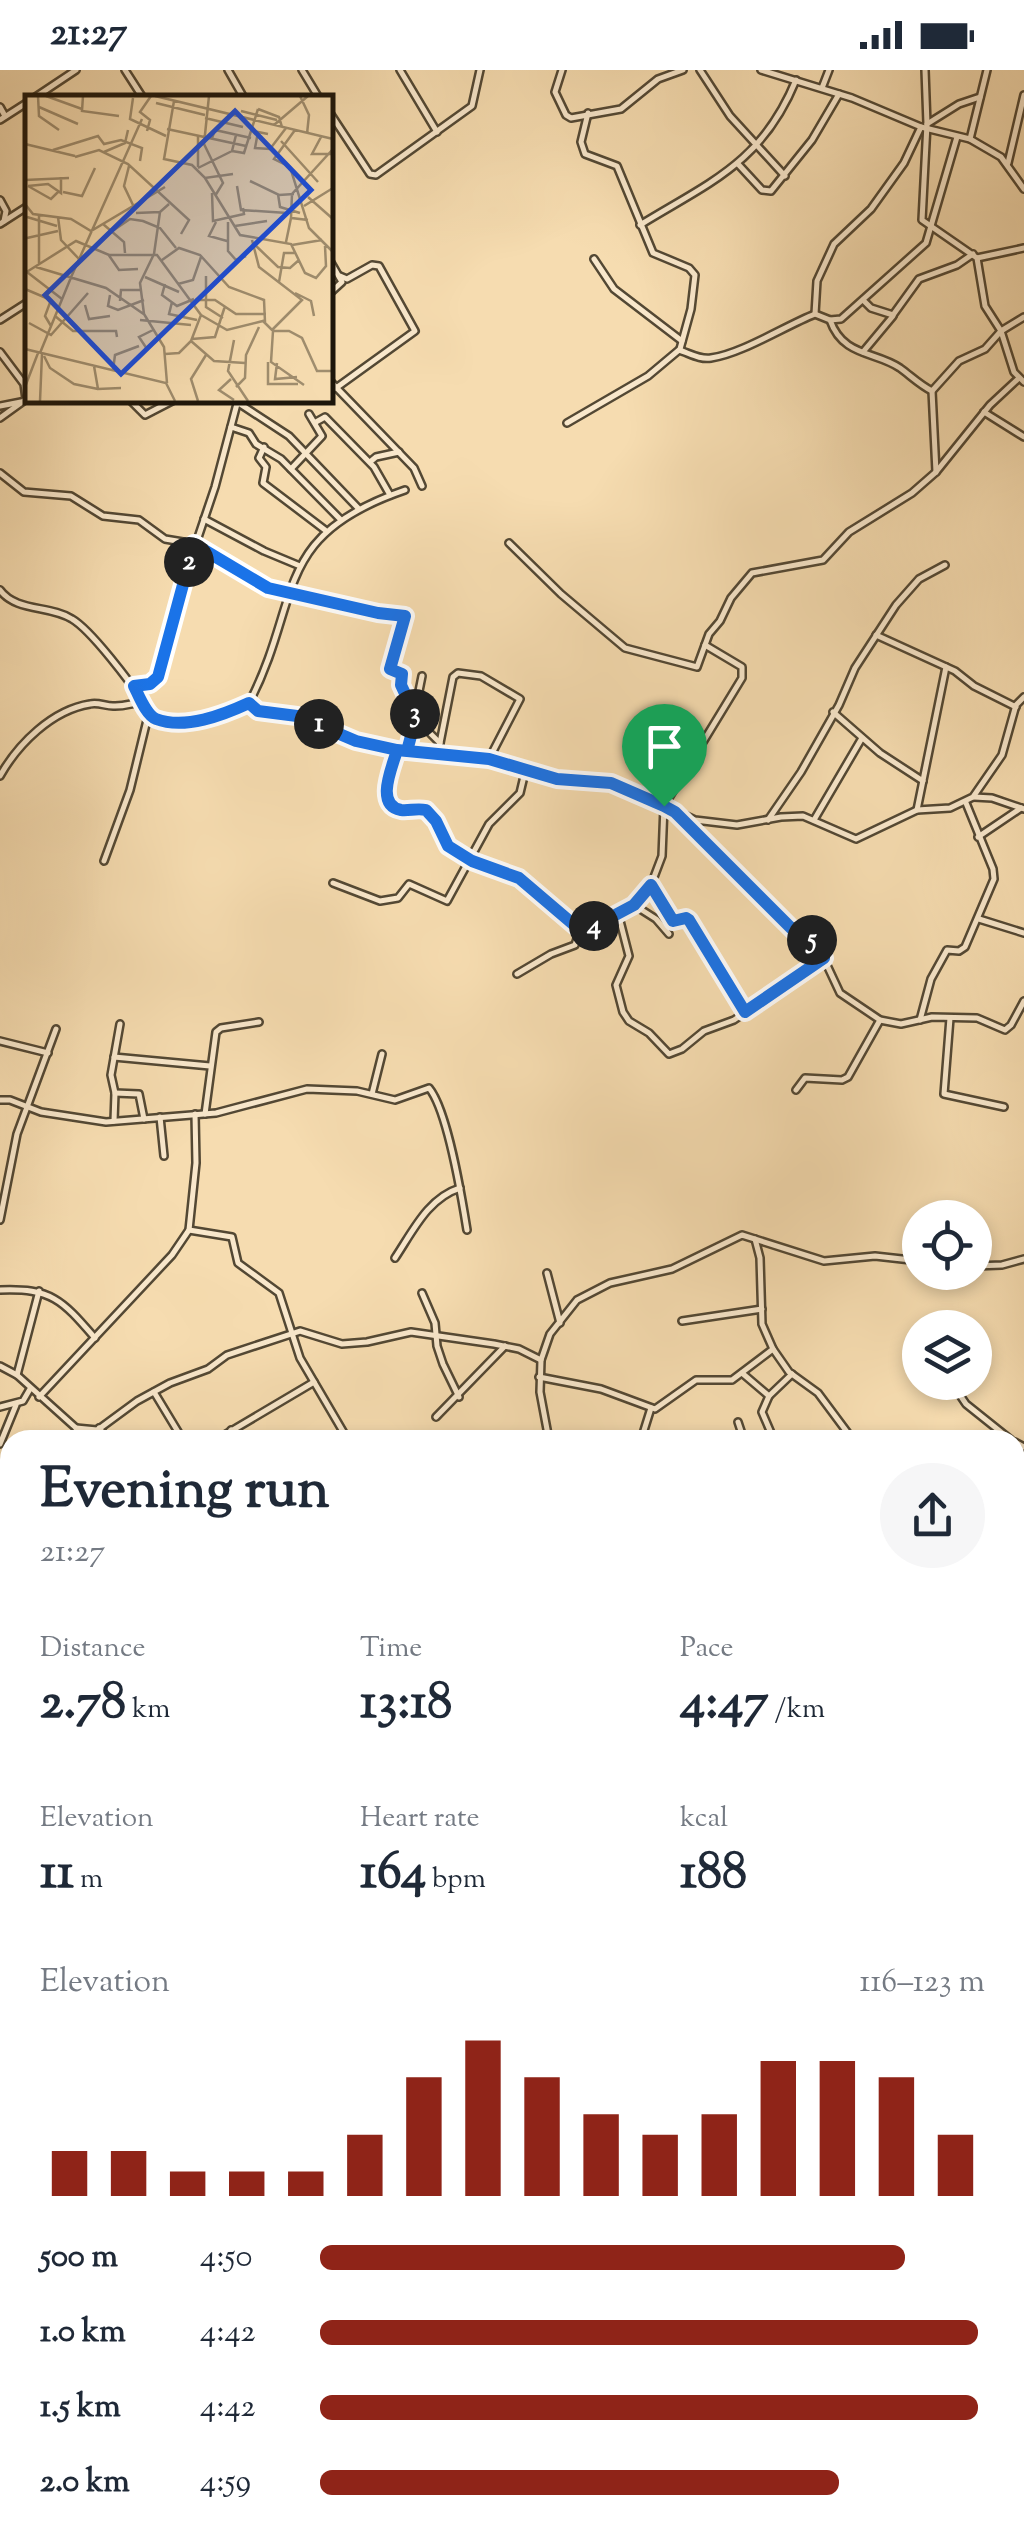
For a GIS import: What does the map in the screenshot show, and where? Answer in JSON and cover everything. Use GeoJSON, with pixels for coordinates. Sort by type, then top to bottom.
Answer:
{"type":"FeatureCollection","features":[{"type":"Feature","properties":{"kind":"street"},"geometry":{"type":"LineString","coordinates":[[37,95],[76,70]]}},
{"type":"Feature","properties":{"kind":"street"},"geometry":{"type":"LineString","coordinates":[[125,70],[142,95]]}},
{"type":"Feature","properties":{"kind":"street"},"geometry":{"type":"LineString","coordinates":[[228,70],[242,95]]}},
{"type":"Feature","properties":{"kind":"street"},"geometry":{"type":"LineString","coordinates":[[302,70],[317,95]]}},
{"type":"Feature","properties":{"kind":"street"},"geometry":{"type":"LineString","coordinates":[[400,70],[437,132]]}},
{"type":"Feature","properties":{"kind":"street"},"geometry":{"type":"LineString","coordinates":[[332,117],[372,176],[472,106],[480,70]]}},
{"type":"Feature","properties":{"kind":"street"},"geometry":{"type":"LineString","coordinates":[[562,70],[554,90],[571,118],[620,109],[658,80],[683,70]]}},
{"type":"Feature","properties":{"kind":"street"},"geometry":{"type":"LineString","coordinates":[[700,70],[725,110],[786,176]]}},
{"type":"Feature","properties":{"kind":"street"},"geometry":{"type":"LineString","coordinates":[[761,70],[970,139],[994,151],[1024,189]]}},
{"type":"Feature","properties":{"kind":"street"},"geometry":{"type":"LineString","coordinates":[[822,88],[829,70]]}},
{"type":"Feature","properties":{"kind":"street"},"geometry":{"type":"LineString","coordinates":[[509,543],[561,594],[634,652],[692,668],[700,665],[705,646],[731,598],[755,571],[781,570],[823,560],[849,532],[912,493],[936,472],[984,412],[1022,380],[1010,364],[1002,331],[985,306],[975,256],[924,223],[922,217],[925,70]]}},
{"type":"Feature","properties":{"kind":"street"},"geometry":{"type":"LineString","coordinates":[[970,139],[986,70]]}},
{"type":"Feature","properties":{"kind":"street"},"geometry":{"type":"LineString","coordinates":[[640,225],[738,164],[757,147],[786,106],[796,80]]}},
{"type":"Feature","properties":{"kind":"street"},"geometry":{"type":"LineString","coordinates":[[738,164],[765,192],[786,176],[840,94]]}},
{"type":"Feature","properties":{"kind":"street"},"geometry":{"type":"LineString","coordinates":[[1008,164],[1024,95]]}},
{"type":"Feature","properties":{"kind":"street"},"geometry":{"type":"LineString","coordinates":[[815,314],[817,281],[834,244],[871,210],[925,126],[959,104],[980,97]]}},
{"type":"Feature","properties":{"kind":"street"},"geometry":{"type":"LineString","coordinates":[[0,108],[3,118],[25,104]]}},
{"type":"Feature","properties":{"kind":"street"},"geometry":{"type":"LineString","coordinates":[[567,423],[648,376],[680,350],[695,274],[690,268],[653,253],[618,166],[589,157],[582,149],[588,113]]}},
{"type":"Feature","properties":{"kind":"street"},"geometry":{"type":"LineString","coordinates":[[1017,121],[1024,125]]}},
{"type":"Feature","properties":{"kind":"street"},"geometry":{"type":"LineString","coordinates":[[680,350],[710,358],[815,314],[830,320],[841,319],[926,243],[957,137]]}},
{"type":"Feature","properties":{"kind":"street"},"geometry":{"type":"LineString","coordinates":[[0,200],[6,212],[2,223]]}},
{"type":"Feature","properties":{"kind":"street"},"geometry":{"type":"LineString","coordinates":[[2,223],[25,208]]}},
{"type":"Feature","properties":{"kind":"street"},"geometry":{"type":"LineString","coordinates":[[862,352],[920,279],[975,256],[1024,248]]}},
{"type":"Feature","properties":{"kind":"street"},"geometry":{"type":"LineString","coordinates":[[594,260],[614,290],[682,341]]}},
{"type":"Feature","properties":{"kind":"street"},"geometry":{"type":"LineString","coordinates":[[332,264],[342,285],[332,292]]}},
{"type":"Feature","properties":{"kind":"street"},"geometry":{"type":"LineString","coordinates":[[336,388],[415,331],[380,266],[372,265],[350,278],[340,276]]}},
{"type":"Feature","properties":{"kind":"street"},"geometry":{"type":"LineString","coordinates":[[862,300],[893,315]]}},
{"type":"Feature","properties":{"kind":"street"},"geometry":{"type":"LineString","coordinates":[[0,320],[25,304]]}},
{"type":"Feature","properties":{"kind":"street"},"geometry":{"type":"LineString","coordinates":[[936,472],[932,391],[953,366],[989,346],[1002,331],[1024,317]]}},
{"type":"Feature","properties":{"kind":"street"},"geometry":{"type":"LineString","coordinates":[[830,320],[840,338],[899,367],[932,391]]}},
{"type":"Feature","properties":{"kind":"street"},"geometry":{"type":"LineString","coordinates":[[0,352],[24,384],[25,400]]}},
{"type":"Feature","properties":{"kind":"street"},"geometry":{"type":"LineString","coordinates":[[332,383],[414,468],[422,486]]}},
{"type":"Feature","properties":{"kind":"street"},"geometry":{"type":"LineString","coordinates":[[0,406],[25,400]]}},
{"type":"Feature","properties":{"kind":"street"},"geometry":{"type":"LineString","coordinates":[[0,418],[25,400]]}},
{"type":"Feature","properties":{"kind":"street"},"geometry":{"type":"LineString","coordinates":[[132,402],[146,416],[170,402]]}},
{"type":"Feature","properties":{"kind":"street"},"geometry":{"type":"LineString","coordinates":[[134,686],[150,684],[158,677],[238,402]]}},
{"type":"Feature","properties":{"kind":"street"},"geometry":{"type":"LineString","coordinates":[[240,402],[279,427],[358,508]]}},
{"type":"Feature","properties":{"kind":"street"},"geometry":{"type":"LineString","coordinates":[[984,412],[1024,437]]}},
{"type":"Feature","properties":{"kind":"street"},"geometry":{"type":"LineString","coordinates":[[291,470],[322,436],[309,414]]}},
{"type":"Feature","properties":{"kind":"street"},"geometry":{"type":"LineString","coordinates":[[316,422],[324,417],[370,462],[390,495]]}},
{"type":"Feature","properties":{"kind":"street"},"geometry":{"type":"LineString","coordinates":[[231,427],[249,433],[256,444],[291,470],[340,519]]}},
{"type":"Feature","properties":{"kind":"street"},"geometry":{"type":"LineString","coordinates":[[264,447],[258,458],[266,468],[262,482],[325,530]]}},
{"type":"Feature","properties":{"kind":"street"},"geometry":{"type":"LineString","coordinates":[[370,462],[378,456],[399,452]]}},
{"type":"Feature","properties":{"kind":"street"},"geometry":{"type":"LineString","coordinates":[[0,473],[24,492],[71,496],[103,516],[140,520],[165,539],[194,544],[257,584],[406,616],[390,669],[402,674],[401,685],[416,717],[440,743]]}},
{"type":"Feature","properties":{"kind":"street"},"geometry":{"type":"LineString","coordinates":[[249,703],[300,566],[325,530],[358,508],[405,490]]}},
{"type":"Feature","properties":{"kind":"street"},"geometry":{"type":"LineString","coordinates":[[204,518],[300,566]]}},
{"type":"Feature","properties":{"kind":"street"},"geometry":{"type":"LineString","coordinates":[[768,820],[801,772],[896,605],[919,579],[946,565]]}},
{"type":"Feature","properties":{"kind":"street"},"geometry":{"type":"LineString","coordinates":[[1,594],[20,604],[70,618],[134,686],[156,719],[200,720],[249,703]]}},
{"type":"Feature","properties":{"kind":"street"},"geometry":{"type":"LineString","coordinates":[[876,635],[946,667],[1016,707]]}},
{"type":"Feature","properties":{"kind":"street"},"geometry":{"type":"LineString","coordinates":[[397,750],[385,793],[389,802],[400,810],[426,810],[448,846],[472,861],[519,878],[580,930],[587,930],[634,905],[651,885],[662,856],[664,806],[744,673],[742,667],[705,646]]}},
{"type":"Feature","properties":{"kind":"street"},"geometry":{"type":"LineString","coordinates":[[917,810],[946,667]]}},
{"type":"Feature","properties":{"kind":"street"},"geometry":{"type":"LineString","coordinates":[[435,755],[453,677],[467,672],[520,699],[489,759]]}},
{"type":"Feature","properties":{"kind":"street"},"geometry":{"type":"LineString","coordinates":[[407,751],[422,676]]}},
{"type":"Feature","properties":{"kind":"street"},"geometry":{"type":"LineString","coordinates":[[249,703],[258,711],[297,716],[356,741],[397,750],[489,759],[557,779],[621,785],[675,812],[712,824],[737,826],[804,816],[849,838],[862,839],[917,810],[966,803],[1002,755],[1016,707],[1024,697]]}},
{"type":"Feature","properties":{"kind":"street"},"geometry":{"type":"LineString","coordinates":[[0,776],[9,759],[46,724],[77,708],[95,703],[115,706],[137,702],[147,709]]}},
{"type":"Feature","properties":{"kind":"street"},"geometry":{"type":"LineString","coordinates":[[104,861],[130,790],[147,709]]}},
{"type":"Feature","properties":{"kind":"street"},"geometry":{"type":"LineString","coordinates":[[833,712],[923,781]]}},
{"type":"Feature","properties":{"kind":"street"},"geometry":{"type":"LineString","coordinates":[[814,820],[862,738]]}},
{"type":"Feature","properties":{"kind":"street"},"geometry":{"type":"LineString","coordinates":[[333,883],[380,901],[398,898],[409,884],[447,901],[489,824],[520,793],[525,772]]}},
{"type":"Feature","properties":{"kind":"street"},"geometry":{"type":"LineString","coordinates":[[781,797],[781,817]]}},
{"type":"Feature","properties":{"kind":"street"},"geometry":{"type":"LineString","coordinates":[[972,797],[1021,805]]}},
{"type":"Feature","properties":{"kind":"street"},"geometry":{"type":"LineString","coordinates":[[920,1020],[931,979],[949,949],[962,950],[995,874],[966,803]]}},
{"type":"Feature","properties":{"kind":"street"},"geometry":{"type":"LineString","coordinates":[[978,838],[1021,805]]}},
{"type":"Feature","properties":{"kind":"street"},"geometry":{"type":"LineString","coordinates":[[675,812],[794,931],[812,940],[837,990],[880,1020],[891,1024],[976,1018],[1005,1030],[1024,1001]]}},
{"type":"Feature","properties":{"kind":"street"},"geometry":{"type":"LineString","coordinates":[[651,885],[673,921],[689,920],[745,1012]]}},
{"type":"Feature","properties":{"kind":"street"},"geometry":{"type":"LineString","coordinates":[[634,905],[656,919],[669,934]]}},
{"type":"Feature","properties":{"kind":"street"},"geometry":{"type":"LineString","coordinates":[[618,913],[628,956],[616,986],[623,1012],[667,1052],[678,1051],[704,1030],[724,1025],[824,958]]}},
{"type":"Feature","properties":{"kind":"street"},"geometry":{"type":"LineString","coordinates":[[978,918],[1024,933]]}},
{"type":"Feature","properties":{"kind":"street"},"geometry":{"type":"LineString","coordinates":[[517,974],[574,945],[580,930]]}},
{"type":"Feature","properties":{"kind":"street"},"geometry":{"type":"LineString","coordinates":[[950,1018],[944,1094],[1004,1107]]}},
{"type":"Feature","properties":{"kind":"street"},"geometry":{"type":"LineString","coordinates":[[796,1090],[805,1078],[848,1077],[880,1020]]}},
{"type":"Feature","properties":{"kind":"street"},"geometry":{"type":"LineString","coordinates":[[204,1114],[218,1030],[259,1022]]}},
{"type":"Feature","properties":{"kind":"street"},"geometry":{"type":"LineString","coordinates":[[114,1122],[111,1074],[120,1024]]}},
{"type":"Feature","properties":{"kind":"street"},"geometry":{"type":"LineString","coordinates":[[0,1220],[17,1134],[56,1029]]}},
{"type":"Feature","properties":{"kind":"street"},"geometry":{"type":"LineString","coordinates":[[0,1041],[48,1052]]}},
{"type":"Feature","properties":{"kind":"street"},"geometry":{"type":"LineString","coordinates":[[372,1094],[382,1054]]}},
{"type":"Feature","properties":{"kind":"street"},"geometry":{"type":"LineString","coordinates":[[114,1058],[210,1066]]}},
{"type":"Feature","properties":{"kind":"street"},"geometry":{"type":"LineString","coordinates":[[0,1100],[84,1120],[114,1122],[204,1114],[306,1089],[402,1100],[426,1087],[431,1089],[440,1110],[460,1188],[466,1230]]}},
{"type":"Feature","properties":{"kind":"street"},"geometry":{"type":"LineString","coordinates":[[115,1093],[140,1094],[144,1118]]}},
{"type":"Feature","properties":{"kind":"street"},"geometry":{"type":"LineString","coordinates":[[39,1397],[172,1255],[189,1230],[196,1162],[195,1114]]}},
{"type":"Feature","properties":{"kind":"street"},"geometry":{"type":"LineString","coordinates":[[160,1116],[164,1156]]}},
{"type":"Feature","properties":{"kind":"street"},"geometry":{"type":"LineString","coordinates":[[395,1258],[430,1207],[443,1195],[460,1188]]}},
{"type":"Feature","properties":{"kind":"street"},"geometry":{"type":"LineString","coordinates":[[189,1230],[232,1237],[238,1264],[274,1288],[282,1298],[292,1336],[342,1430]]}},
{"type":"Feature","properties":{"kind":"street"},"geometry":{"type":"LineString","coordinates":[[547,1430],[539,1377],[540,1360],[550,1334],[577,1300],[610,1282],[672,1270],[742,1235],[824,1261],[865,1256],[902,1259]]}},
{"type":"Feature","properties":{"kind":"street"},"geometry":{"type":"LineString","coordinates":[[755,1238],[760,1258],[762,1324],[772,1349],[792,1374],[818,1393],[845,1430]]}},
{"type":"Feature","properties":{"kind":"street"},"geometry":{"type":"LineString","coordinates":[[992,1265],[1024,1259]]}},
{"type":"Feature","properties":{"kind":"street"},"geometry":{"type":"LineString","coordinates":[[547,1273],[560,1324]]}},
{"type":"Feature","properties":{"kind":"street"},"geometry":{"type":"LineString","coordinates":[[0,1290],[40,1290],[67,1307],[95,1338]]}},
{"type":"Feature","properties":{"kind":"street"},"geometry":{"type":"LineString","coordinates":[[17,1375],[40,1290]]}},
{"type":"Feature","properties":{"kind":"street"},"geometry":{"type":"LineString","coordinates":[[422,1293],[436,1323],[444,1364],[459,1396]]}},
{"type":"Feature","properties":{"kind":"street"},"geometry":{"type":"LineString","coordinates":[[682,1321],[762,1309]]}},
{"type":"Feature","properties":{"kind":"street"},"geometry":{"type":"LineString","coordinates":[[0,1366],[17,1375],[76,1428],[98,1429],[154,1392],[208,1369],[227,1355],[303,1331],[342,1344],[367,1342],[401,1332],[476,1340],[540,1360]]}},
{"type":"Feature","properties":{"kind":"street"},"geometry":{"type":"LineString","coordinates":[[436,1417],[505,1346]]}},
{"type":"Feature","properties":{"kind":"street"},"geometry":{"type":"LineString","coordinates":[[539,1377],[601,1389],[659,1409],[696,1380],[729,1382],[772,1349]]}},
{"type":"Feature","properties":{"kind":"street"},"geometry":{"type":"LineString","coordinates":[[742,1374],[769,1396]]}},
{"type":"Feature","properties":{"kind":"street"},"geometry":{"type":"LineString","coordinates":[[770,1430],[762,1412],[769,1396],[792,1374]]}},
{"type":"Feature","properties":{"kind":"street"},"geometry":{"type":"LineString","coordinates":[[231,1430],[314,1382]]}},
{"type":"Feature","properties":{"kind":"street"},"geometry":{"type":"LineString","coordinates":[[0,1407],[23,1401],[30,1389]]}},
{"type":"Feature","properties":{"kind":"street"},"geometry":{"type":"LineString","coordinates":[[154,1392],[177,1430]]}},
{"type":"Feature","properties":{"kind":"street"},"geometry":{"type":"LineString","coordinates":[[963,1400],[999,1430]]}},
{"type":"Feature","properties":{"kind":"street"},"geometry":{"type":"LineString","coordinates":[[6,1430],[16,1405]]}},
{"type":"Feature","properties":{"kind":"street"},"geometry":{"type":"LineString","coordinates":[[644,1430],[651,1408]]}},
{"type":"Feature","properties":{"kind":"street"},"geometry":{"type":"LineString","coordinates":[[738,1422],[741,1430]]}},
{"type":"Feature","properties":{"kind":"route"},"geometry":{"type":"LineString","coordinates":[[664,806],[621,785],[557,779],[489,759],[435,755],[397,750],[356,741],[297,716],[258,711],[249,703],[200,720],[156,719],[134,686],[150,684],[158,677],[194,544],[268,588],[405,616],[390,669],[402,674],[401,685],[416,717],[407,751],[397,750],[385,793],[389,802],[400,810],[426,810],[448,846],[472,861],[519,878],[580,930],[634,905],[651,885],[673,921],[689,920],[745,1012],[824,958],[812,940],[794,931],[675,812],[664,806]]}}]}
